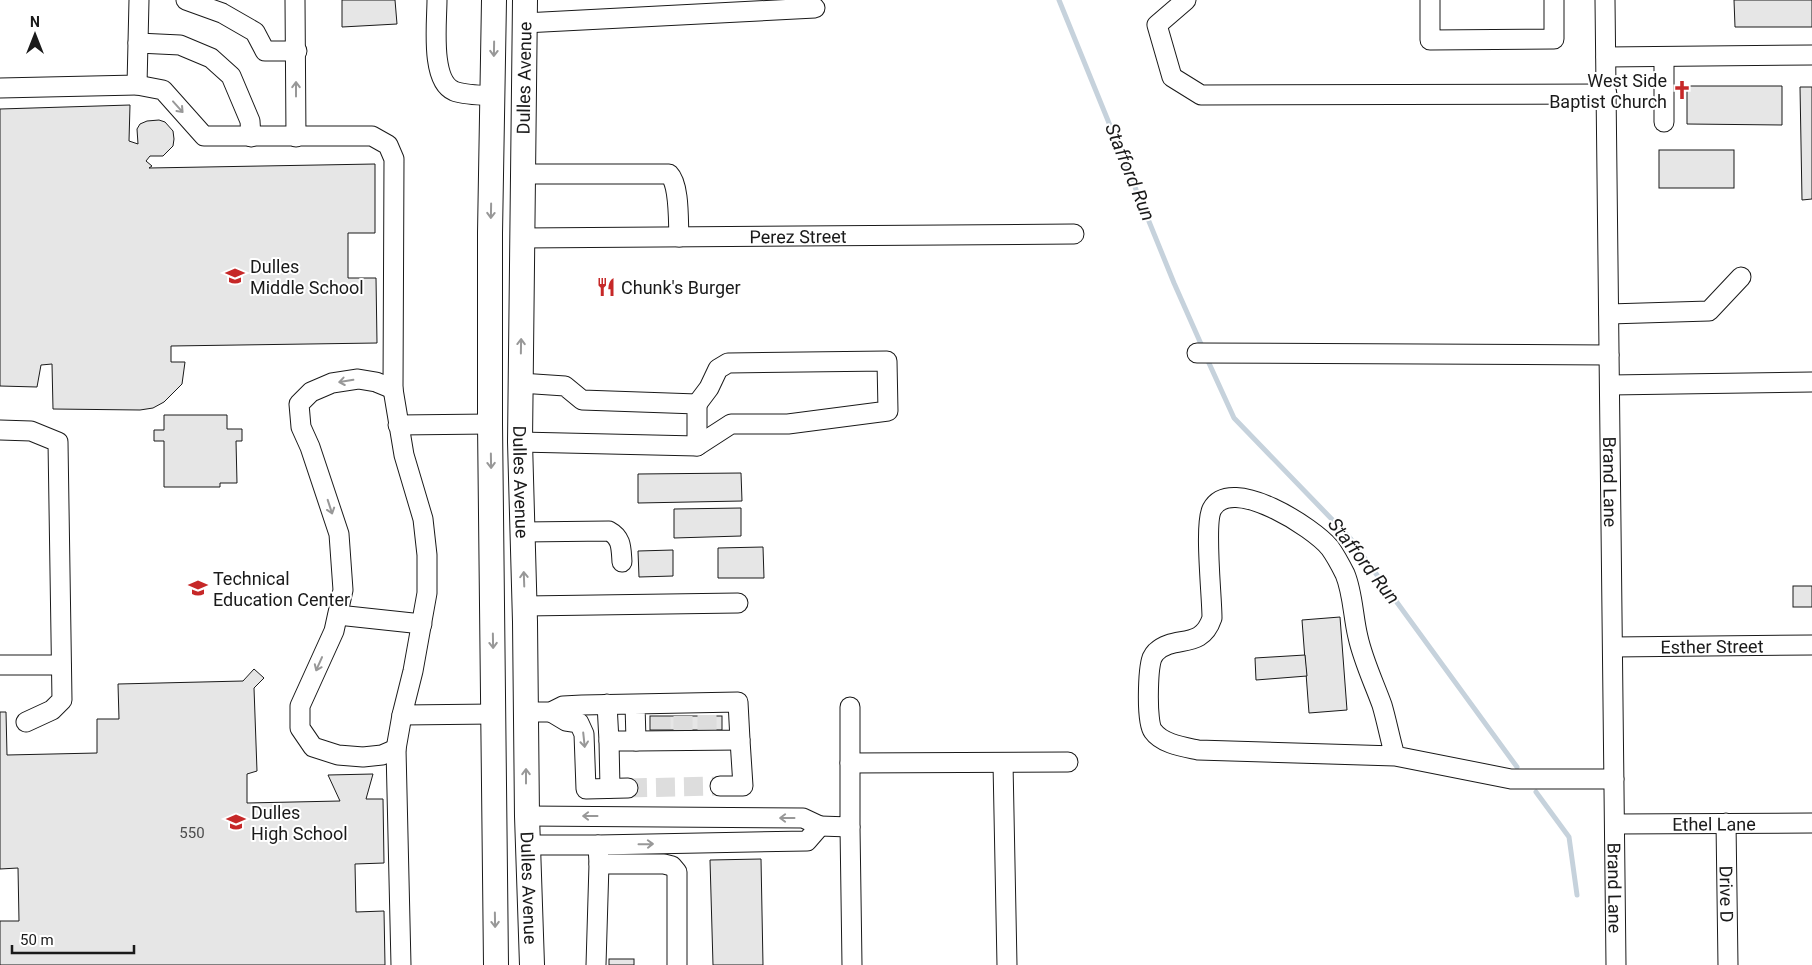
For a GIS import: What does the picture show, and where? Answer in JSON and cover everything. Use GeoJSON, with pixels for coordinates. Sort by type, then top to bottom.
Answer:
{"type":"FeatureCollection","features":[{"type":"Feature","properties":{"kind":"main road","name":"Dulles Avenue"},"geometry":{"type":"LineString","coordinates":[[494,0],[490,233],[490,424],[496,965]]}},
{"type":"Feature","properties":{"kind":"main road","name":"Dulles Avenue"},"geometry":{"type":"LineString","coordinates":[[524,11],[520,442],[525,606],[526,816],[532,965]]}},
{"type":"Feature","properties":{"kind":"main road"},"geometry":{"type":"LineString","coordinates":[[493,96],[507,123],[506,212],[512,230],[522,238]]}},
{"type":"Feature","properties":{"kind":"street"},"geometry":{"type":"LineString","coordinates":[[137,85],[139,0]]}},
{"type":"Feature","properties":{"kind":"street"},"geometry":{"type":"LineString","coordinates":[[186,0],[222,13],[255,32],[265,51],[297,51]]}},
{"type":"Feature","properties":{"kind":"street"},"geometry":{"type":"LineString","coordinates":[[295,0],[297,51],[296,137]]}},
{"type":"Feature","properties":{"kind":"street"},"geometry":{"type":"LineString","coordinates":[[437,0],[438,63],[443,81],[454,91],[493,96]]}},
{"type":"Feature","properties":{"kind":"street"},"geometry":{"type":"LineString","coordinates":[[1186,0],[1157,25],[1172,77],[1201,95],[1607,94]]}},
{"type":"Feature","properties":{"kind":"street"},"geometry":{"type":"LineString","coordinates":[[1430,0],[1430,40],[1554,39],[1554,0]]}},
{"type":"Feature","properties":{"kind":"street","name":"Brand Lane"},"geometry":{"type":"LineString","coordinates":[[1606,0],[1616,965]]}},
{"type":"Feature","properties":{"kind":"street"},"geometry":{"type":"LineString","coordinates":[[524,11],[816,8]]}},
{"type":"Feature","properties":{"kind":"street"},"geometry":{"type":"LineString","coordinates":[[138,44],[180,45],[211,58],[231,76],[250,121],[251,137]]}},
{"type":"Feature","properties":{"kind":"street"},"geometry":{"type":"LineString","coordinates":[[1606,57],[1664,58],[1812,55]]}},
{"type":"Feature","properties":{"kind":"street"},"geometry":{"type":"LineString","coordinates":[[1664,58],[1664,122]]}},
{"type":"Feature","properties":{"kind":"street"},"geometry":{"type":"LineString","coordinates":[[0,88],[137,85],[163,90],[204,136],[372,136],[388,146],[394,158],[393,389],[404,456],[424,518],[428,593],[414,670],[408,688],[396,749],[401,965]]}},
{"type":"Feature","properties":{"kind":"street"},"geometry":{"type":"LineString","coordinates":[[522,174],[669,174],[673,178],[676,188],[679,237]]}},
{"type":"Feature","properties":{"kind":"street","name":"Perez Street"},"geometry":{"type":"LineString","coordinates":[[522,238],[1074,234]]}},
{"type":"Feature","properties":{"kind":"street"},"geometry":{"type":"LineString","coordinates":[[1609,314],[1708,311],[1741,277]]}},
{"type":"Feature","properties":{"kind":"street"},"geometry":{"type":"LineString","coordinates":[[1197,354],[1610,355]]}},
{"type":"Feature","properties":{"kind":"street"},"geometry":{"type":"LineString","coordinates":[[520,442],[697,446],[731,424],[788,424],[888,411],[887,361],[728,363],[718,369],[710,388],[697,404],[697,446]]}},
{"type":"Feature","properties":{"kind":"street"},"geometry":{"type":"LineString","coordinates":[[393,389],[376,382],[358,379],[332,383],[311,392],[299,404],[301,427],[310,447],[339,534],[343,590],[334,631],[300,706],[300,728],[313,747],[338,755],[363,757],[382,755],[396,749]]}},
{"type":"Feature","properties":{"kind":"street"},"geometry":{"type":"LineString","coordinates":[[1610,385],[1812,382]]}},
{"type":"Feature","properties":{"kind":"street"},"geometry":{"type":"LineString","coordinates":[[520,383],[565,386],[582,400],[697,404]]}},
{"type":"Feature","properties":{"kind":"street"},"geometry":{"type":"LineString","coordinates":[[398,425],[490,424]]}},
{"type":"Feature","properties":{"kind":"street"},"geometry":{"type":"LineString","coordinates":[[0,430],[31,431],[58,442],[62,700],[52,710],[26,722]]}},
{"type":"Feature","properties":{"kind":"street"},"geometry":{"type":"LineString","coordinates":[[1395,756],[1382,707],[1358,639],[1346,576],[1329,548],[1294,518],[1267,505],[1238,498],[1229,498],[1217,503],[1212,510],[1209,524],[1212,618],[1209,628],[1202,636],[1166,646],[1152,656],[1149,713],[1152,730],[1158,736],[1168,742],[1198,750],[1395,756],[1511,779],[1614,779]]}},
{"type":"Feature","properties":{"kind":"street"},"geometry":{"type":"LineString","coordinates":[[522,532],[608,531],[616,535],[621,544],[622,562]]}},
{"type":"Feature","properties":{"kind":"street"},"geometry":{"type":"LineString","coordinates":[[525,606],[738,603]]}},
{"type":"Feature","properties":{"kind":"street"},"geometry":{"type":"LineString","coordinates":[[338,615],[422,624]]}},
{"type":"Feature","properties":{"kind":"street","name":"Esther Street"},"geometry":{"type":"LineString","coordinates":[[1612,647],[1812,645]]}},
{"type":"Feature","properties":{"kind":"street"},"geometry":{"type":"LineString","coordinates":[[0,665],[61,665]]}},
{"type":"Feature","properties":{"kind":"street"},"geometry":{"type":"LineString","coordinates":[[610,741],[636,741],[661,722],[707,722],[738,702],[743,786],[720,786]]}},
{"type":"Feature","properties":{"kind":"street"},"geometry":{"type":"LineString","coordinates":[[550,712],[566,721],[579,723],[584,734],[586,789],[619,788],[610,741],[607,704]]}},
{"type":"Feature","properties":{"kind":"street"},"geometry":{"type":"LineString","coordinates":[[526,712],[550,712],[563,706],[635,704],[661,722],[707,722],[740,740]]}},
{"type":"Feature","properties":{"kind":"street"},"geometry":{"type":"LineString","coordinates":[[635,704],[636,741]]}},
{"type":"Feature","properties":{"kind":"street"},"geometry":{"type":"LineString","coordinates":[[850,707],[852,965]]}},
{"type":"Feature","properties":{"kind":"street"},"geometry":{"type":"LineString","coordinates":[[402,715],[494,714]]}},
{"type":"Feature","properties":{"kind":"street"},"geometry":{"type":"LineString","coordinates":[[850,763],[1068,762]]}},
{"type":"Feature","properties":{"kind":"street"},"geometry":{"type":"LineString","coordinates":[[1003,763],[1007,965]]}},
{"type":"Feature","properties":{"kind":"street"},"geometry":{"type":"LineString","coordinates":[[526,816],[803,818],[820,826],[850,827]]}},
{"type":"Feature","properties":{"kind":"street","name":"Ethel Lane"},"geometry":{"type":"LineString","coordinates":[[1615,824],[1812,822]]}},
{"type":"Feature","properties":{"kind":"street","name":"Drive D"},"geometry":{"type":"LineString","coordinates":[[1726,823],[1728,965]]}},
{"type":"Feature","properties":{"kind":"street"},"geometry":{"type":"LineString","coordinates":[[527,845],[807,841],[820,826]]}},
{"type":"Feature","properties":{"kind":"street"},"geometry":{"type":"LineString","coordinates":[[596,965],[598,845]]}},
{"type":"Feature","properties":{"kind":"street"},"geometry":{"type":"LineString","coordinates":[[598,864],[664,864],[672,866],[677,872],[677,965]]}},
{"type":"Feature","properties":{"kind":"building"},"geometry":{"type":"Polygon","coordinates":[[[342,0],[395,0],[397,24],[342,27],[342,0]]]}},
{"type":"Feature","properties":{"kind":"building"},"geometry":{"type":"Polygon","coordinates":[[[1734,0],[1812,0],[1812,27],[1735,27],[1734,0]]]}},
{"type":"Feature","properties":{"kind":"building"},"geometry":{"type":"Polygon","coordinates":[[[1687,86],[1782,86],[1782,125],[1687,124],[1687,86]]]}},
{"type":"Feature","properties":{"kind":"building"},"geometry":{"type":"Polygon","coordinates":[[[1800,87],[1812,87],[1812,199],[1802,200],[1800,87]]]}},
{"type":"Feature","properties":{"kind":"building"},"geometry":{"type":"Polygon","coordinates":[[[130,105],[129,141],[138,144],[137,129],[140,124],[147,121],[159,120],[165,122],[173,131],[173,146],[163,156],[150,156],[146,161],[152,166],[149,168],[375,164],[375,233],[348,233],[348,278],[376,278],[377,343],[171,346],[171,362],[185,362],[182,384],[164,402],[153,408],[140,410],[53,409],[52,364],[41,365],[37,387],[0,386],[0,109],[130,105]]]}},
{"type":"Feature","properties":{"kind":"building"},"geometry":{"type":"Polygon","coordinates":[[[1659,150],[1734,150],[1734,188],[1659,188],[1659,150]]]}},
{"type":"Feature","properties":{"kind":"building"},"geometry":{"type":"Polygon","coordinates":[[[164,415],[227,415],[227,429],[242,429],[242,441],[236,441],[237,483],[220,483],[220,487],[164,487],[164,441],[154,441],[154,430],[164,430],[164,415]]]}},
{"type":"Feature","properties":{"kind":"building"},"geometry":{"type":"Polygon","coordinates":[[[741,473],[742,501],[638,503],[638,474],[741,473]]]}},
{"type":"Feature","properties":{"kind":"building"},"geometry":{"type":"Polygon","coordinates":[[[741,508],[741,536],[674,538],[674,509],[741,508]]]}},
{"type":"Feature","properties":{"kind":"building"},"geometry":{"type":"Polygon","coordinates":[[[763,547],[764,578],[718,578],[718,548],[763,547]]]}},
{"type":"Feature","properties":{"kind":"building"},"geometry":{"type":"Polygon","coordinates":[[[673,550],[673,576],[639,577],[638,551],[673,550]]]}},
{"type":"Feature","properties":{"kind":"building"},"geometry":{"type":"Polygon","coordinates":[[[1793,586],[1812,586],[1812,607],[1793,607],[1793,586]]]}},
{"type":"Feature","properties":{"kind":"building"},"geometry":{"type":"Polygon","coordinates":[[[1340,617],[1347,710],[1309,713],[1302,620],[1340,617]]]}},
{"type":"Feature","properties":{"kind":"building"},"geometry":{"type":"Polygon","coordinates":[[[1305,655],[1307,676],[1256,680],[1255,658],[1305,655]]]}},
{"type":"Feature","properties":{"kind":"building","name":"Dulles High School"},"geometry":{"type":"Polygon","coordinates":[[[254,669],[264,678],[254,688],[257,771],[247,774],[247,803],[340,801],[328,775],[373,774],[366,799],[383,799],[384,863],[355,864],[356,912],[384,911],[385,965],[0,965],[0,921],[19,921],[18,868],[0,869],[0,712],[6,712],[7,755],[97,753],[97,719],[119,719],[118,684],[243,681],[254,669]]]}},
{"type":"Feature","properties":{"kind":"building"},"geometry":{"type":"Polygon","coordinates":[[[650,716],[722,716],[722,730],[650,730],[650,716]]]}},
{"type":"Feature","properties":{"kind":"building"},"geometry":{"type":"Polygon","coordinates":[[[761,859],[763,965],[713,965],[710,860],[761,859]]]}},
{"type":"Feature","properties":{"kind":"building"},"geometry":{"type":"Polygon","coordinates":[[[609,959],[634,959],[634,965],[609,965],[609,959]]]}},
{"type":"Feature","properties":{"kind":"waterway","name":"Stafford Run"},"geometry":{"type":"LineString","coordinates":[[1059,0],[1174,283],[1201,344]]}},
{"type":"Feature","properties":{"kind":"waterway","name":"Stafford Run"},"geometry":{"type":"LineString","coordinates":[[1208,361],[1234,418],[1350,538],[1517,767]]}},
{"type":"Feature","properties":{"kind":"waterway","name":"Stafford Run"},"geometry":{"type":"LineString","coordinates":[[1536,792],[1569,837],[1577,895]]}},
{"type":"Feature","properties":{"kind":"tunnel"},"geometry":{"type":"LineString","coordinates":[[707,715],[707,730]]}},
{"type":"Feature","properties":{"kind":"tunnel"},"geometry":{"type":"LineString","coordinates":[[683,716],[683,730]]}},
{"type":"Feature","properties":{"kind":"tunnel"},"geometry":{"type":"LineString","coordinates":[[661,717],[661,729]]}},
{"type":"Feature","properties":{"kind":"tunnel"},"geometry":{"type":"LineString","coordinates":[[628,788],[720,786]]}},
{"type":"Feature","properties":{"kind":"place","name":"West Side Baptist Church"},"geometry":{"type":"Point","coordinates":[1682,90]}},
{"type":"Feature","properties":{"kind":"place","name":"Dulles Middle School"},"geometry":{"type":"Point","coordinates":[235,276]}},
{"type":"Feature","properties":{"kind":"place","name":"Chunk's Burger"},"geometry":{"type":"Point","coordinates":[606,287]}},
{"type":"Feature","properties":{"kind":"place","name":"Technical Education Center"},"geometry":{"type":"Point","coordinates":[198,588]}},
{"type":"Feature","properties":{"kind":"place","name":"Dulles High School"},"geometry":{"type":"Point","coordinates":[236,822]}}]}
